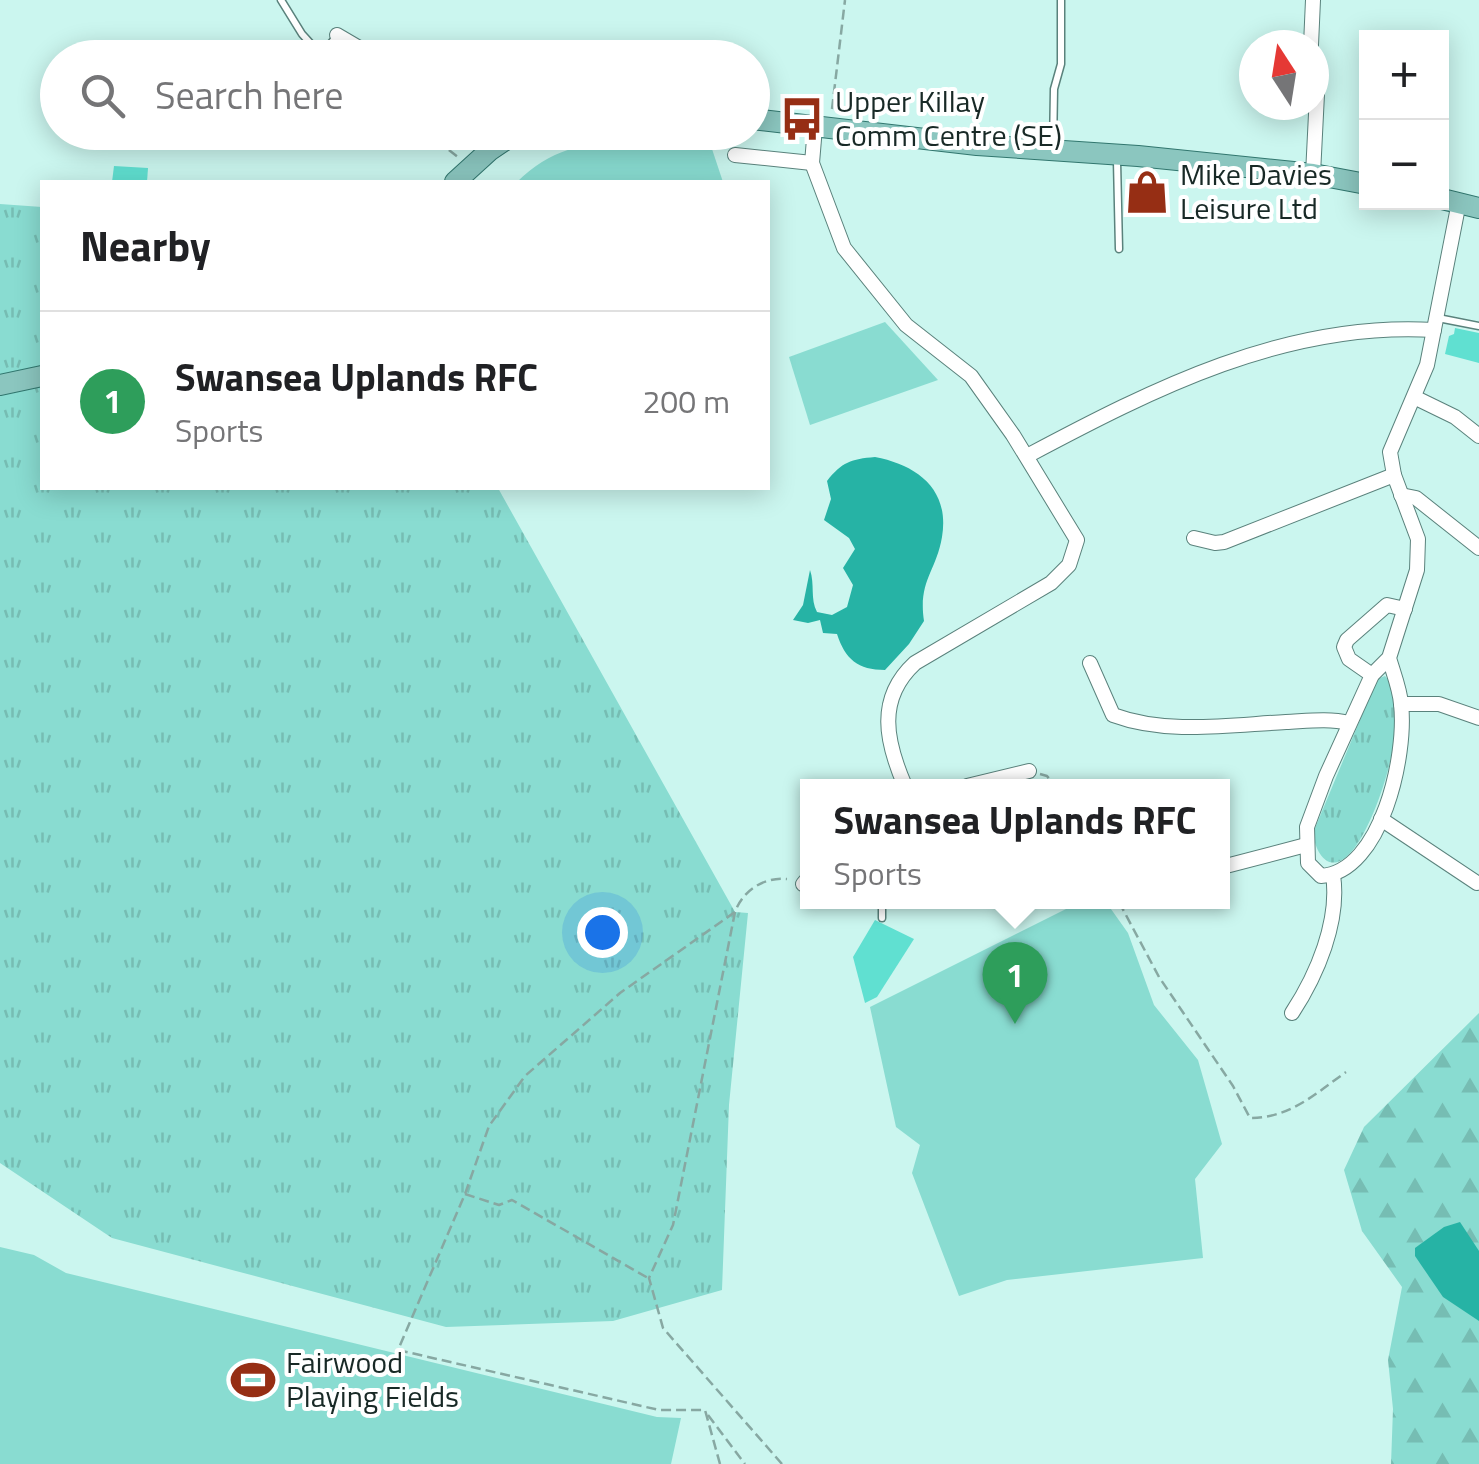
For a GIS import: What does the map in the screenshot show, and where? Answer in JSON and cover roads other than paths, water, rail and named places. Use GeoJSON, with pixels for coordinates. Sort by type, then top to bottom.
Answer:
{"type":"FeatureCollection","features":[{"type":"Feature","properties":{"kind":"main road"},"geometry":{"type":"LineString","coordinates":[[770,121],[977,145],[1313,174],[1359,183]]}},
{"type":"Feature","properties":{"kind":"main road"},"geometry":{"type":"LineString","coordinates":[[462,176],[490,150]]}},
{"type":"Feature","properties":{"kind":"main road"},"geometry":{"type":"LineString","coordinates":[[0,385],[40,376]]}},
{"type":"Feature","properties":{"kind":"street"},"geometry":{"type":"LineString","coordinates":[[1312,30],[1313,0]]}},
{"type":"Feature","properties":{"kind":"street"},"geometry":{"type":"LineString","coordinates":[[338,35],[346,40]]}},
{"type":"Feature","properties":{"kind":"street"},"geometry":{"type":"LineString","coordinates":[[1313,174],[1316,120]]}},
{"type":"Feature","properties":{"kind":"street"},"geometry":{"type":"LineString","coordinates":[[822,126],[812,163],[844,248],[861,274],[906,325],[971,376],[1077,540],[1069,565],[1051,583],[914,663],[898,678],[889,701],[888,732],[903,779]]}},
{"type":"Feature","properties":{"kind":"street"},"geometry":{"type":"LineString","coordinates":[[735,155],[812,163]]}},
{"type":"Feature","properties":{"kind":"street"},"geometry":{"type":"LineString","coordinates":[[1389,658],[1402,704],[1392,789],[1364,853],[1333,875],[1321,876],[1308,863],[1307,827],[1372,675],[1389,658],[1418,570],[1418,539],[1390,462],[1392,442],[1416,398],[1427,365],[1460,203]]}},
{"type":"Feature","properties":{"kind":"street"},"geometry":{"type":"LineString","coordinates":[[1026,456],[1130,401],[1218,364],[1294,344],[1435,324]]}},
{"type":"Feature","properties":{"kind":"street"},"geometry":{"type":"LineString","coordinates":[[1416,398],[1455,417],[1479,436]]}},
{"type":"Feature","properties":{"kind":"street"},"geometry":{"type":"LineString","coordinates":[[1194,538],[1224,542],[1394,475]]}},
{"type":"Feature","properties":{"kind":"street"},"geometry":{"type":"LineString","coordinates":[[1402,495],[1416,498],[1479,548]]}},
{"type":"Feature","properties":{"kind":"street"},"geometry":{"type":"LineString","coordinates":[[1372,675],[1349,659],[1345,653],[1347,640],[1387,605],[1404,609]]}},
{"type":"Feature","properties":{"kind":"street"},"geometry":{"type":"LineString","coordinates":[[1090,663],[1112,715],[1139,725],[1189,727],[1323,720],[1349,723]]}},
{"type":"Feature","properties":{"kind":"street"},"geometry":{"type":"LineString","coordinates":[[1402,704],[1439,704],[1479,718]]}},
{"type":"Feature","properties":{"kind":"street"},"geometry":{"type":"LineString","coordinates":[[998,779],[1029,772]]}},
{"type":"Feature","properties":{"kind":"street"},"geometry":{"type":"LineString","coordinates":[[1381,819],[1478,883]]}},
{"type":"Feature","properties":{"kind":"street"},"geometry":{"type":"LineString","coordinates":[[1230,865],[1306,845]]}},
{"type":"Feature","properties":{"kind":"street"},"geometry":{"type":"LineString","coordinates":[[1292,1013],[1310,986],[1322,950],[1334,904],[1333,875]]}},
{"type":"Feature","properties":{"kind":"lane"},"geometry":{"type":"LineString","coordinates":[[281,0],[307,40]]}},
{"type":"Feature","properties":{"kind":"lane"},"geometry":{"type":"LineString","coordinates":[[1053,150],[1054,89],[1061,64],[1061,0]]}},
{"type":"Feature","properties":{"kind":"lane"},"geometry":{"type":"LineString","coordinates":[[334,40],[338,35]]}},
{"type":"Feature","properties":{"kind":"lane"},"geometry":{"type":"LineString","coordinates":[[1117,155],[1119,249]]}},
{"type":"Feature","properties":{"kind":"lane"},"geometry":{"type":"LineString","coordinates":[[1435,324],[1479,326]]}},
{"type":"Feature","properties":{"kind":"lane"},"geometry":{"type":"LineString","coordinates":[[882,909],[882,918]]}},
{"type":"Feature","properties":{"kind":"place","name":"Upper Killay Comm Centre (SE)"},"geometry":{"type":"Point","coordinates":[802,119]}},
{"type":"Feature","properties":{"kind":"place","name":"Mike Davies Leisure Ltd"},"geometry":{"type":"Point","coordinates":[1147,192]}},
{"type":"Feature","properties":{"kind":"place","name":"Swansea Uplands RFC"},"geometry":{"type":"Point","coordinates":[1015,1024]}},
{"type":"Feature","properties":{"kind":"place","name":"Fairwood Playing Fields"},"geometry":{"type":"Point","coordinates":[253,1380]}}]}
